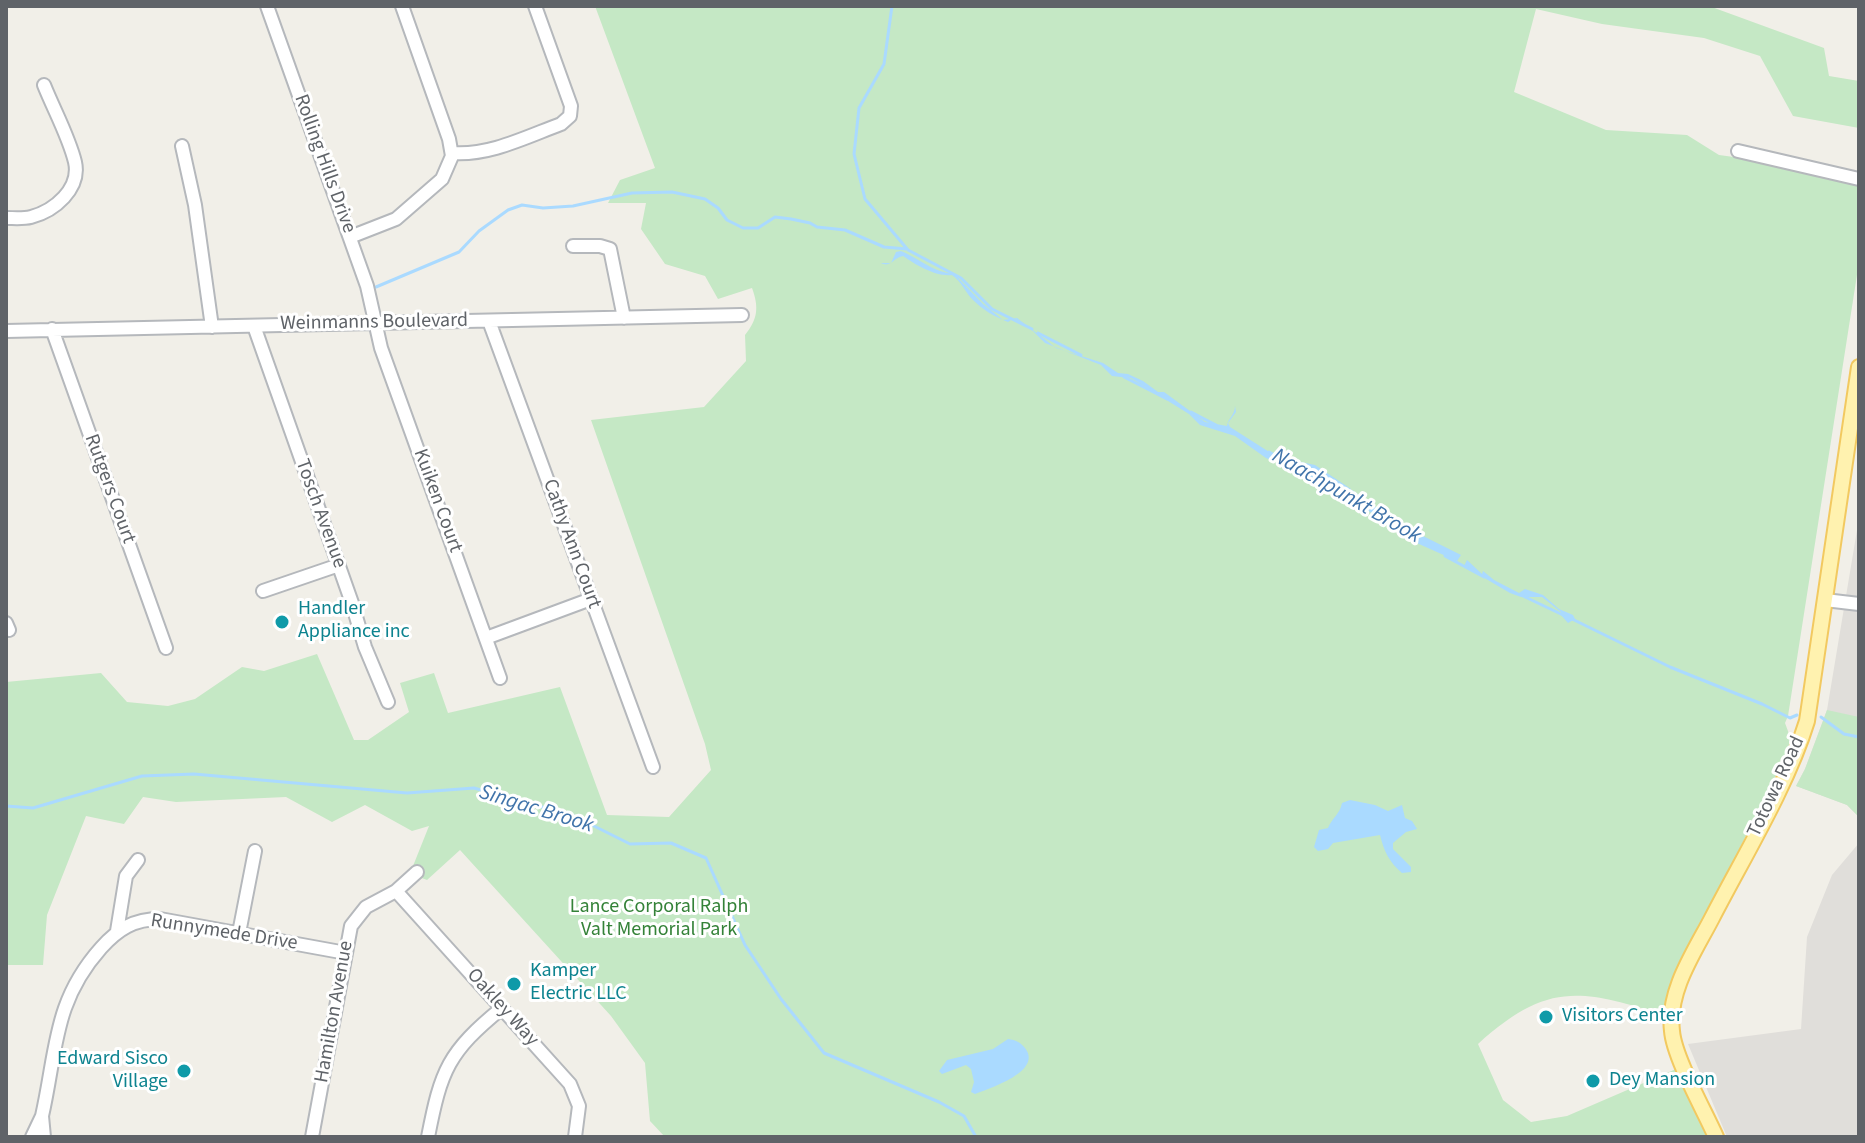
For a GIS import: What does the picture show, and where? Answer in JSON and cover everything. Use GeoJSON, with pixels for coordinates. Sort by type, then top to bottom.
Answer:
{"type":"FeatureCollection","features":[{"type":"Feature","properties":{"kind":"main road","name":"Totowa Road"},"geometry":{"type":"LineString","coordinates":[[1716,1137],[1676,1048],[1671,1028],[1672,1006],[1683,977],[1789,767],[1803,733],[1817,659],[1859,367]]}},
{"type":"Feature","properties":{"kind":"street","name":"Rolling Hills Drive"},"geometry":{"type":"LineString","coordinates":[[267,6],[367,286],[374,324]]}},
{"type":"Feature","properties":{"kind":"street"},"geometry":{"type":"LineString","coordinates":[[350,237],[388,223],[402,214],[442,179],[450,164],[452,153],[402,6]]}},
{"type":"Feature","properties":{"kind":"street"},"geometry":{"type":"LineString","coordinates":[[452,153],[476,153],[543,131],[566,121],[572,111],[535,6]]}},
{"type":"Feature","properties":{"kind":"street"},"geometry":{"type":"LineString","coordinates":[[6,218],[27,218],[48,210],[65,197],[74,180],[75,160],[44,85]]}},
{"type":"Feature","properties":{"kind":"street"},"geometry":{"type":"LineString","coordinates":[[182,146],[195,205],[212,327]]}},
{"type":"Feature","properties":{"kind":"street"},"geometry":{"type":"LineString","coordinates":[[1738,151],[1859,179]]}},
{"type":"Feature","properties":{"kind":"street"},"geometry":{"type":"LineString","coordinates":[[573,246],[610,249],[624,318]]}},
{"type":"Feature","properties":{"kind":"street","name":"Weinmanns Boulevard"},"geometry":{"type":"LineString","coordinates":[[6,331],[742,315]]}},
{"type":"Feature","properties":{"kind":"street","name":"Cathy Ann Court"},"geometry":{"type":"LineString","coordinates":[[489,321],[653,767]]}},
{"type":"Feature","properties":{"kind":"street","name":"Kuiken Court"},"geometry":{"type":"LineString","coordinates":[[374,324],[500,678]]}},
{"type":"Feature","properties":{"kind":"street","name":"Tosch Avenue"},"geometry":{"type":"LineString","coordinates":[[254,326],[365,647],[388,702]]}},
{"type":"Feature","properties":{"kind":"street","name":"Rutgers Court"},"geometry":{"type":"LineString","coordinates":[[52,329],[166,648]]}},
{"type":"Feature","properties":{"kind":"street"},"geometry":{"type":"LineString","coordinates":[[263,591],[339,565]]}},
{"type":"Feature","properties":{"kind":"street"},"geometry":{"type":"LineString","coordinates":[[486,638],[591,599]]}},
{"type":"Feature","properties":{"kind":"street"},"geometry":{"type":"LineString","coordinates":[[1825,600],[1859,604]]}},
{"type":"Feature","properties":{"kind":"street"},"geometry":{"type":"LineString","coordinates":[[239,933],[255,851]]}},
{"type":"Feature","properties":{"kind":"street"},"geometry":{"type":"LineString","coordinates":[[32,1137],[42,1116],[59,1023],[69,992],[87,963],[117,931],[126,876],[138,860]]}},
{"type":"Feature","properties":{"kind":"street","name":"Hamilton Avenue"},"geometry":{"type":"LineString","coordinates":[[312,1137],[351,926],[359,913],[396,891],[417,872]]}},
{"type":"Feature","properties":{"kind":"street","name":"Oakley Way"},"geometry":{"type":"LineString","coordinates":[[396,891],[574,1090],[580,1117],[575,1137]]}},
{"type":"Feature","properties":{"kind":"street","name":"Runnymede Drive"},"geometry":{"type":"LineString","coordinates":[[117,931],[129,924],[150,919],[346,953]]}},
{"type":"Feature","properties":{"kind":"street"},"geometry":{"type":"LineString","coordinates":[[428,1137],[437,1089],[448,1062],[467,1037],[502,1008]]}},
{"type":"Feature","properties":{"kind":"street"},"geometry":{"type":"LineString","coordinates":[[42,1116],[44,1137]]}},
{"type":"Feature","properties":{"kind":"shaded area"},"geometry":{"type":"Polygon","coordinates":[[[1859,518],[1859,817],[1847,805],[1796,786],[1827,710],[1859,518]]]}},
{"type":"Feature","properties":{"kind":"shaded area"},"geometry":{"type":"Polygon","coordinates":[[[1859,843],[1859,1137],[1727,1137],[1688,1044],[1801,1029],[1807,937],[1832,875],[1859,843]]]}},
{"type":"Feature","properties":{"kind":"green space","name":"Lance Corporal Ralph Valt Memorial Park"},"geometry":{"type":"Polygon","coordinates":[[[595,6],[1709,6],[1824,48],[1829,76],[1859,81],[1859,128],[1793,116],[1760,56],[1704,38],[1602,24],[1536,9],[1514,92],[1606,130],[1687,135],[1719,155],[1859,174],[1859,262],[1785,723],[1792,742],[1670,987],[1663,1015],[1608,1000],[1564,996],[1524,1010],[1478,1044],[1503,1100],[1531,1122],[1567,1116],[1676,1069],[1707,1137],[665,1137],[650,1121],[645,1063],[611,1016],[460,850],[427,880],[414,875],[413,866],[429,826],[412,831],[365,805],[332,822],[286,797],[176,802],[143,797],[124,824],[86,816],[47,915],[43,965],[6,965],[6,682],[101,673],[127,702],[168,706],[195,699],[242,667],[264,671],[317,654],[354,740],[368,740],[409,712],[400,683],[434,673],[448,713],[560,687],[607,815],[669,817],[711,770],[705,744],[591,420],[704,407],[746,361],[745,335],[755,318],[756,301],[752,288],[718,299],[705,276],[665,264],[641,229],[646,203],[608,203],[620,180],[655,168],[595,6]]]}},
{"type":"Feature","properties":{"kind":"green space"},"geometry":{"type":"Polygon","coordinates":[[[1827,710],[1859,717],[1859,817],[1847,805],[1796,786],[1827,710]]]}},
{"type":"Feature","properties":{"kind":"water"},"geometry":{"type":"Polygon","coordinates":[[[901,251],[933,268],[954,274],[1003,320],[977,304],[952,275],[933,272],[903,256],[891,263],[896,252],[901,251]]]}},
{"type":"Feature","properties":{"kind":"water"},"geometry":{"type":"Polygon","coordinates":[[[1065,351],[1103,363],[1118,373],[1143,381],[1158,392],[1164,392],[1205,422],[1227,426],[1228,423],[1277,457],[1315,465],[1351,489],[1345,497],[1321,490],[1300,472],[1266,458],[1235,436],[1200,425],[1189,414],[1131,378],[1112,376],[1101,365],[1065,351]]]}},
{"type":"Feature","properties":{"kind":"water"},"geometry":{"type":"Polygon","coordinates":[[[1352,490],[1399,524],[1461,555],[1457,561],[1419,544],[1347,497],[1352,490]]]}},
{"type":"Feature","properties":{"kind":"water"},"geometry":{"type":"Polygon","coordinates":[[[1467,560],[1482,574],[1483,571],[1519,593],[1525,589],[1543,595],[1575,619],[1568,623],[1561,612],[1542,597],[1521,597],[1510,593],[1464,566],[1467,560]]]}},
{"type":"Feature","properties":{"kind":"water"},"geometry":{"type":"Polygon","coordinates":[[[1350,800],[1388,811],[1402,805],[1405,818],[1412,821],[1417,829],[1406,832],[1393,843],[1393,849],[1411,867],[1411,872],[1402,873],[1394,865],[1380,835],[1333,843],[1328,849],[1318,851],[1314,847],[1319,830],[1328,828],[1342,803],[1350,800]]]}},
{"type":"Feature","properties":{"kind":"water"},"geometry":{"type":"Polygon","coordinates":[[[1008,1039],[1021,1044],[1029,1056],[1021,1071],[1003,1083],[975,1094],[971,1092],[974,1082],[971,1069],[966,1065],[942,1074],[939,1071],[947,1060],[993,1049],[1008,1039]]]}},
{"type":"Feature","properties":{"kind":"waterway","name":"Naachpunkt Brook"},"geometry":{"type":"LineString","coordinates":[[892,6],[884,64],[859,108],[854,154],[865,199],[908,250],[961,278],[992,309],[1032,329]]}},
{"type":"Feature","properties":{"kind":"waterway","name":"Naachpunkt Brook"},"geometry":{"type":"LineString","coordinates":[[376,287],[459,252],[479,231],[508,210],[522,205],[543,208],[573,206],[632,193],[672,192],[705,199],[718,208],[727,220],[743,228],[758,228],[775,217],[791,219],[817,227],[845,230],[884,247],[907,249]]}},
{"type":"Feature","properties":{"kind":"waterway","name":"Naachpunkt Brook"},"geometry":{"type":"LineString","coordinates":[[1038,333],[1081,355]]}},
{"type":"Feature","properties":{"kind":"waterway","name":"Naachpunkt Brook"},"geometry":{"type":"LineString","coordinates":[[1124,377],[1167,399]]}},
{"type":"Feature","properties":{"kind":"waterway","name":"Naachpunkt Brook"},"geometry":{"type":"LineString","coordinates":[[1191,412],[1216,425]]}},
{"type":"Feature","properties":{"kind":"waterway","name":"Naachpunkt Brook"},"geometry":{"type":"LineString","coordinates":[[1269,452],[1284,460]]}},
{"type":"Feature","properties":{"kind":"waterway","name":"Naachpunkt Brook"},"geometry":{"type":"LineString","coordinates":[[1445,556],[1484,577]]}},
{"type":"Feature","properties":{"kind":"waterway","name":"Naachpunkt Brook"},"geometry":{"type":"LineString","coordinates":[[1523,596],[1563,615]]}},
{"type":"Feature","properties":{"kind":"waterway","name":"Naachpunkt Brook"},"geometry":{"type":"LineString","coordinates":[[1570,618],[1670,667],[1790,718],[1797,715]]}},
{"type":"Feature","properties":{"kind":"waterway","name":"Naachpunkt Brook"},"geometry":{"type":"LineString","coordinates":[[1821,717],[1844,734],[1859,737]]}},
{"type":"Feature","properties":{"kind":"waterway","name":"Singac Brook"},"geometry":{"type":"LineString","coordinates":[[6,806],[33,808],[142,776],[194,774],[407,793],[474,788],[574,816],[630,844],[671,843],[706,858],[745,945],[781,999],[824,1053],[939,1102],[964,1116],[976,1137]]}},
{"type":"Feature","properties":{"kind":"place","name":"Handler Appliance inc"},"geometry":{"type":"Point","coordinates":[282,622]}},
{"type":"Feature","properties":{"kind":"place","name":"Kamper Electric LLC"},"geometry":{"type":"Point","coordinates":[514,984]}},
{"type":"Feature","properties":{"kind":"place","name":"Visitors Center"},"geometry":{"type":"Point","coordinates":[1546,1017]}},
{"type":"Feature","properties":{"kind":"place","name":"Edward Sisco Village"},"geometry":{"type":"Point","coordinates":[184,1071]}},
{"type":"Feature","properties":{"kind":"place","name":"Dey Mansion"},"geometry":{"type":"Point","coordinates":[1593,1081]}}]}
